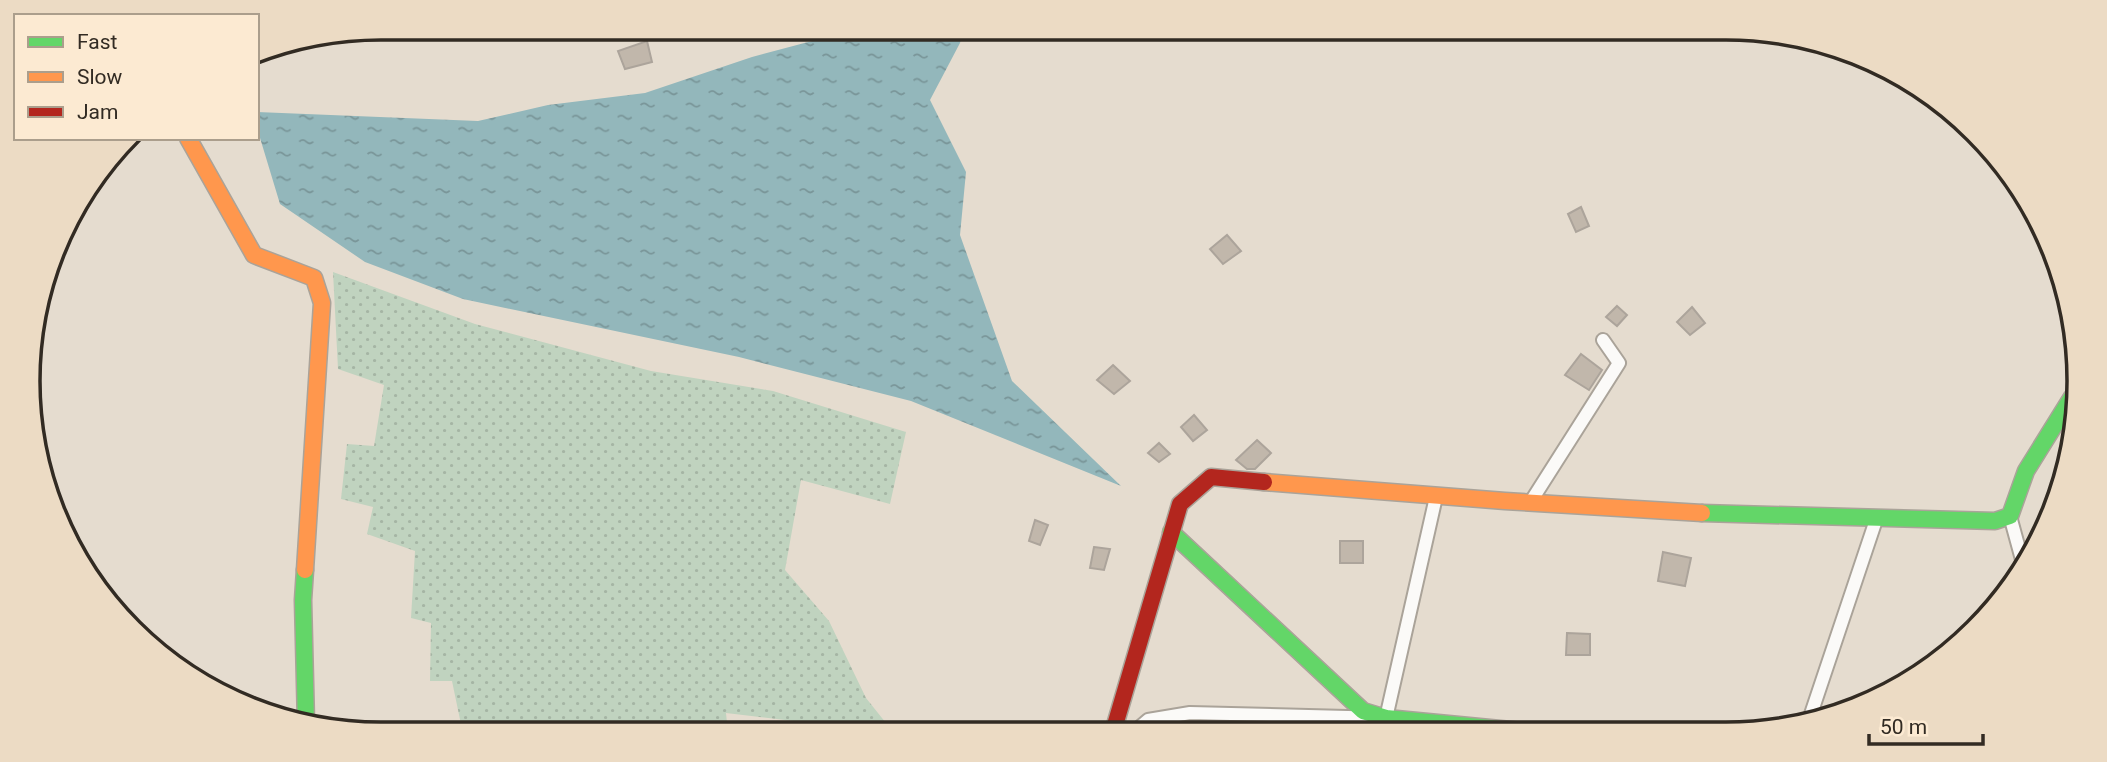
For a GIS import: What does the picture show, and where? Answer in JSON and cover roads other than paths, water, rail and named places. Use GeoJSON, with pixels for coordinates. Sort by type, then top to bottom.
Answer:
{"type":"FeatureCollection","features":[{"type":"Feature","properties":{"kind":"street"},"geometry":{"type":"LineString","coordinates":[[188,140],[254,255],[314,278],[322,303],[303,600],[306,713]]}},
{"type":"Feature","properties":{"kind":"street"},"geometry":{"type":"LineString","coordinates":[[1530,503],[1619,363],[1603,340]]}},
{"type":"Feature","properties":{"kind":"street"},"geometry":{"type":"LineString","coordinates":[[2020,553],[2010,516],[2026,471],[2066,407]]}},
{"type":"Feature","properties":{"kind":"street"},"geometry":{"type":"LineString","coordinates":[[1116,722],[1180,504],[1211,477],[1436,497],[1876,520],[1995,521],[2010,516]]}},
{"type":"Feature","properties":{"kind":"street"},"geometry":{"type":"LineString","coordinates":[[1385,722],[1436,497]]}},
{"type":"Feature","properties":{"kind":"street"},"geometry":{"type":"LineString","coordinates":[[1812,710],[1876,520]]}},
{"type":"Feature","properties":{"kind":"street"},"geometry":{"type":"LineString","coordinates":[[1171,532],[1363,711],[1380,722]]}},
{"type":"Feature","properties":{"kind":"street"},"geometry":{"type":"LineString","coordinates":[[1146,722],[1190,713],[1336,722]]}},
{"type":"Feature","properties":{"kind":"water"},"geometry":{"type":"Polygon","coordinates":[[[816,40],[961,40],[930,100],[966,172],[960,235],[1012,381],[1121,486],[911,401],[739,357],[463,299],[365,262],[280,204],[259,135],[259,112],[478,121],[548,105],[645,93],[752,57],[816,40]]]}}]}
